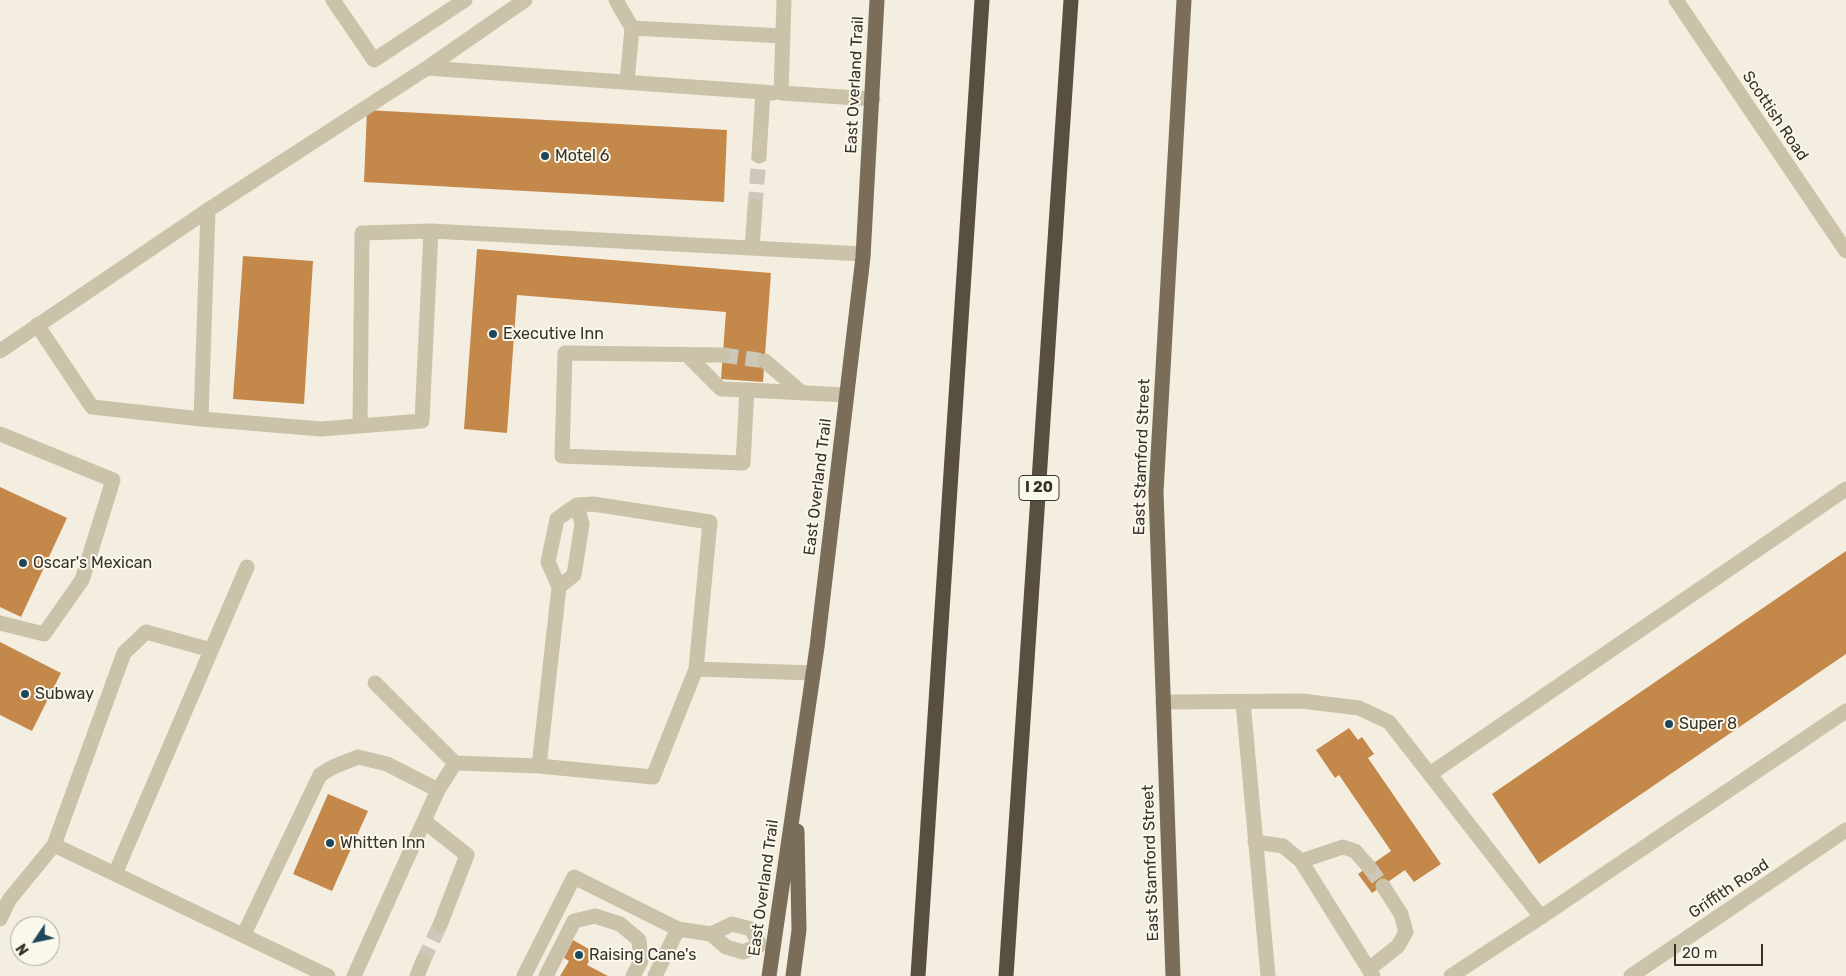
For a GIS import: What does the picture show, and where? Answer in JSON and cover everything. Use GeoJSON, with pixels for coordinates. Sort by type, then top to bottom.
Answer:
{"type":"FeatureCollection","features":[{"type":"Feature","properties":{"kind":"highway"},"geometry":{"type":"LineString","coordinates":[[918,976],[982,0]]}},
{"type":"Feature","properties":{"kind":"highway","name":"I 20"},"geometry":{"type":"LineString","coordinates":[[1006,976],[1071,0]]}},
{"type":"Feature","properties":{"kind":"main road","name":"East Overland Trail"},"geometry":{"type":"LineString","coordinates":[[769,976],[766,946],[796,787],[812,673],[863,254],[877,0]]}},
{"type":"Feature","properties":{"kind":"main road","name":"East Stamford Street"},"geometry":{"type":"LineString","coordinates":[[1173,976],[1156,492],[1184,0]]}},
{"type":"Feature","properties":{"kind":"main road"},"geometry":{"type":"LineString","coordinates":[[793,976],[800,930],[796,787]]}},
{"type":"Feature","properties":{"kind":"street"},"geometry":{"type":"LineString","coordinates":[[333,0],[374,60],[464,0]]}},
{"type":"Feature","properties":{"kind":"street"},"geometry":{"type":"LineString","coordinates":[[0,351],[208,210],[428,68],[525,0]]}},
{"type":"Feature","properties":{"kind":"street"},"geometry":{"type":"LineString","coordinates":[[616,0],[632,28],[627,82]]}},
{"type":"Feature","properties":{"kind":"street"},"geometry":{"type":"LineString","coordinates":[[780,93],[784,0]]}},
{"type":"Feature","properties":{"kind":"street","name":"Scottish Road"},"geometry":{"type":"LineString","coordinates":[[1676,0],[1846,251]]}},
{"type":"Feature","properties":{"kind":"street"},"geometry":{"type":"LineString","coordinates":[[632,28],[783,36]]}},
{"type":"Feature","properties":{"kind":"street"},"geometry":{"type":"LineString","coordinates":[[428,68],[873,99]]}},
{"type":"Feature","properties":{"kind":"street"},"geometry":{"type":"LineString","coordinates":[[758,156],[763,92]]}},
{"type":"Feature","properties":{"kind":"street"},"geometry":{"type":"LineString","coordinates":[[752,248],[755,206]]}},
{"type":"Feature","properties":{"kind":"street"},"geometry":{"type":"LineString","coordinates":[[201,419],[208,210]]}},
{"type":"Feature","properties":{"kind":"street"},"geometry":{"type":"LineString","coordinates":[[37,325],[92,407],[201,419],[321,429],[422,421],[431,231]]}},
{"type":"Feature","properties":{"kind":"street"},"geometry":{"type":"LineString","coordinates":[[360,426],[362,233],[431,231],[863,254]]}},
{"type":"Feature","properties":{"kind":"street"},"geometry":{"type":"LineString","coordinates":[[723,355],[565,353],[562,456],[743,463],[747,390]]}},
{"type":"Feature","properties":{"kind":"street"},"geometry":{"type":"LineString","coordinates":[[687,355],[722,389],[846,395]]}},
{"type":"Feature","properties":{"kind":"street"},"geometry":{"type":"LineString","coordinates":[[764,361],[802,393]]}},
{"type":"Feature","properties":{"kind":"street"},"geometry":{"type":"LineString","coordinates":[[0,434],[114,480],[82,580],[44,634],[0,623]]}},
{"type":"Feature","properties":{"kind":"street"},"geometry":{"type":"LineString","coordinates":[[1430,774],[1846,489]]}},
{"type":"Feature","properties":{"kind":"street"},"geometry":{"type":"LineString","coordinates":[[374,683],[455,763],[539,766],[653,777],[696,669],[710,522],[593,504],[577,505],[557,519],[548,562],[559,587],[539,766]]}},
{"type":"Feature","properties":{"kind":"street"},"geometry":{"type":"LineString","coordinates":[[559,587],[574,575],[582,524],[577,505]]}},
{"type":"Feature","properties":{"kind":"street"},"geometry":{"type":"LineString","coordinates":[[115,874],[247,567]]}},
{"type":"Feature","properties":{"kind":"street"},"geometry":{"type":"LineString","coordinates":[[0,919],[4,898],[54,845],[124,653],[146,632],[211,650]]}},
{"type":"Feature","properties":{"kind":"street"},"geometry":{"type":"LineString","coordinates":[[696,669],[812,673]]}},
{"type":"Feature","properties":{"kind":"street"},"geometry":{"type":"LineString","coordinates":[[1163,702],[1302,701],[1359,708],[1390,722],[1541,917]]}},
{"type":"Feature","properties":{"kind":"street"},"geometry":{"type":"LineString","coordinates":[[1243,702],[1268,976]]}},
{"type":"Feature","properties":{"kind":"street"},"geometry":{"type":"LineString","coordinates":[[1451,976],[1846,711]]}},
{"type":"Feature","properties":{"kind":"street"},"geometry":{"type":"LineString","coordinates":[[244,934],[320,775],[333,767],[358,757],[386,764],[438,790]]}},
{"type":"Feature","properties":{"kind":"street"},"geometry":{"type":"LineString","coordinates":[[354,976],[438,790],[455,763]]}},
{"type":"Feature","properties":{"kind":"street"},"geometry":{"type":"LineString","coordinates":[[424,821],[467,855],[440,925]]}},
{"type":"Feature","properties":{"kind":"street","name":"Griffith Road"},"geometry":{"type":"LineString","coordinates":[[1630,976],[1846,830]]}},
{"type":"Feature","properties":{"kind":"street"},"geometry":{"type":"LineString","coordinates":[[1255,842],[1283,846],[1301,861],[1371,973],[1398,946],[1406,932],[1401,914],[1383,886]]}},
{"type":"Feature","properties":{"kind":"street"},"geometry":{"type":"LineString","coordinates":[[54,845],[244,934],[328,976]]}},
{"type":"Feature","properties":{"kind":"street"},"geometry":{"type":"LineString","coordinates":[[1301,861],[1343,847],[1355,850],[1369,867]]}},
{"type":"Feature","properties":{"kind":"street"},"geometry":{"type":"LineString","coordinates":[[524,976],[574,877],[678,929],[712,934],[726,947],[743,952],[766,946],[751,929],[732,924],[712,934]]}},
{"type":"Feature","properties":{"kind":"street"},"geometry":{"type":"LineString","coordinates":[[546,976],[574,921],[596,916],[620,924],[639,940],[641,961],[633,976]]}},
{"type":"Feature","properties":{"kind":"street"},"geometry":{"type":"LineString","coordinates":[[655,976],[678,929]]}},
{"type":"Feature","properties":{"kind":"street"},"geometry":{"type":"LineString","coordinates":[[417,976],[423,961]]}},
{"type":"Feature","properties":{"kind":"building","name":"Motel 6"},"geometry":{"type":"Polygon","coordinates":[[[367,110],[727,130],[724,202],[364,182],[367,110]]]}},
{"type":"Feature","properties":{"kind":"building","name":"Executive Inn"},"geometry":{"type":"Polygon","coordinates":[[[477,249],[771,273],[763,382],[721,379],[726,312],[517,295],[507,433],[464,429],[477,249]]]}},
{"type":"Feature","properties":{"kind":"building"},"geometry":{"type":"Polygon","coordinates":[[[243,256],[313,261],[304,404],[233,399],[243,256]]]}},
{"type":"Feature","properties":{"kind":"building","name":"Oscar's Mexican"},"geometry":{"type":"Polygon","coordinates":[[[0,487],[67,518],[21,617],[0,607],[0,487]]]}},
{"type":"Feature","properties":{"kind":"building","name":"Super 8"},"geometry":{"type":"Polygon","coordinates":[[[1846,551],[1846,654],[1539,864],[1492,794],[1846,551]]]}},
{"type":"Feature","properties":{"kind":"building","name":"Subway"},"geometry":{"type":"Polygon","coordinates":[[[0,642],[61,673],[32,731],[0,715],[0,642]]]}},
{"type":"Feature","properties":{"kind":"building"},"geometry":{"type":"Polygon","coordinates":[[[1349,728],[1358,740],[1362,737],[1374,754],[1368,758],[1441,864],[1414,882],[1405,870],[1372,893],[1358,874],[1391,851],[1339,775],[1335,778],[1316,750],[1349,728]]]}},
{"type":"Feature","properties":{"kind":"building","name":"Whitten Inn"},"geometry":{"type":"Polygon","coordinates":[[[328,794],[368,811],[332,891],[293,874],[328,794]]]}},
{"type":"Feature","properties":{"kind":"building","name":"Raising Cane's"},"geometry":{"type":"Polygon","coordinates":[[[573,940],[594,952],[587,965],[608,976],[560,976],[569,961],[564,958],[573,940]]]}},
{"type":"Feature","properties":{"kind":"tunnel"},"geometry":{"type":"LineString","coordinates":[[755,207],[759,156]]}},
{"type":"Feature","properties":{"kind":"tunnel"},"geometry":{"type":"LineString","coordinates":[[723,355],[765,361]]}},
{"type":"Feature","properties":{"kind":"tunnel"},"geometry":{"type":"LineString","coordinates":[[1369,867],[1383,886]]}},
{"type":"Feature","properties":{"kind":"tunnel"},"geometry":{"type":"LineString","coordinates":[[423,961],[440,925]]}},
{"type":"Feature","properties":{"kind":"place","name":"Motel 6"},"geometry":{"type":"Point","coordinates":[545,156]}},
{"type":"Feature","properties":{"kind":"place","name":"Executive Inn"},"geometry":{"type":"Point","coordinates":[493,334]}},
{"type":"Feature","properties":{"kind":"place","name":"Oscar's Mexican"},"geometry":{"type":"Point","coordinates":[23,563]}},
{"type":"Feature","properties":{"kind":"place","name":"Subway"},"geometry":{"type":"Point","coordinates":[25,694]}},
{"type":"Feature","properties":{"kind":"place","name":"Super 8"},"geometry":{"type":"Point","coordinates":[1669,724]}},
{"type":"Feature","properties":{"kind":"place","name":"Whitten Inn"},"geometry":{"type":"Point","coordinates":[330,843]}},
{"type":"Feature","properties":{"kind":"place","name":"Raising Cane's"},"geometry":{"type":"Point","coordinates":[579,955]}}]}
